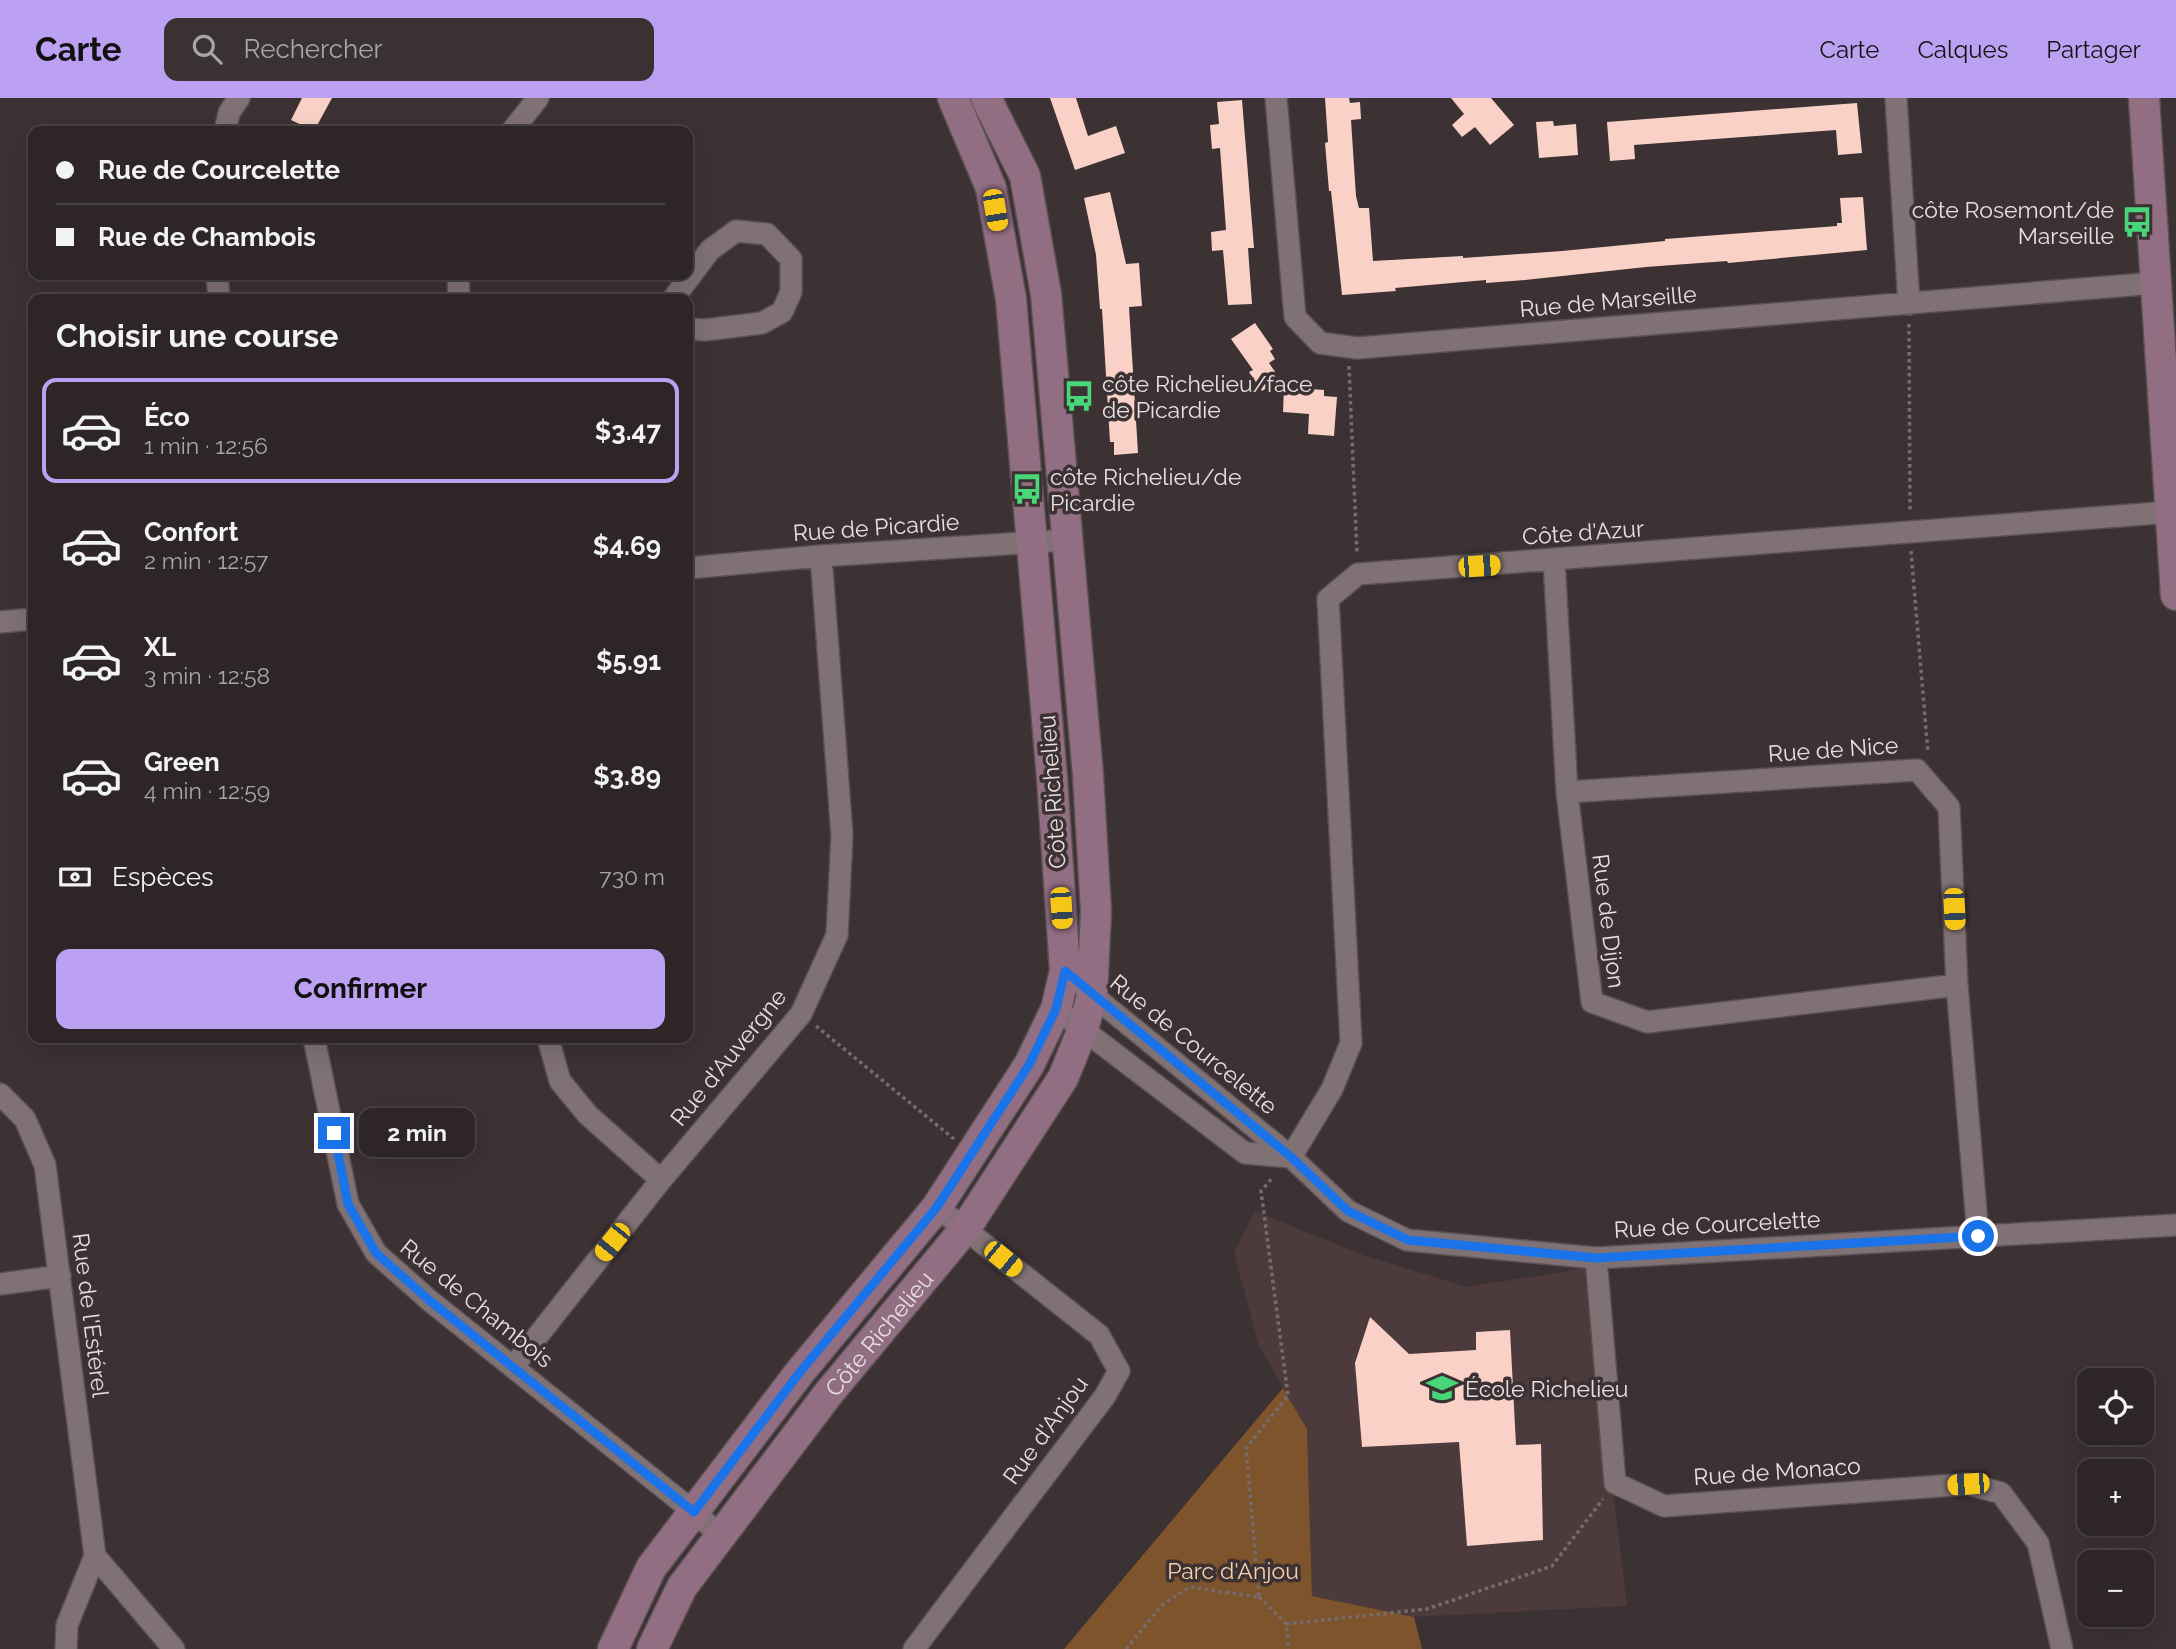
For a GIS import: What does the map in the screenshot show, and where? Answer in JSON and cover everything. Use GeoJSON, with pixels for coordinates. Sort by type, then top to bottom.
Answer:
{"type":"FeatureCollection","features":[{"type":"Feature","properties":{"kind":"street"},"geometry":{"type":"LineString","coordinates":[[226,126],[229,113],[239,98]]}},
{"type":"Feature","properties":{"kind":"street"},"geometry":{"type":"LineString","coordinates":[[516,126],[538,98]]}},
{"type":"Feature","properties":{"kind":"street","name":"Côte Richelieu"},"geometry":{"type":"LineString","coordinates":[[613,1649],[651,1568],[800,1372],[937,1207],[1029,1065],[1056,1009],[1065,971],[1052,778],[1011,299],[991,188],[953,98]]}},
{"type":"Feature","properties":{"kind":"street","name":"Côte Richelieu"},"geometry":{"type":"LineString","coordinates":[[652,1649],[682,1587],[828,1394],[965,1229],[1063,1078],[1083,1029],[1092,996],[1096,911],[1086,761],[1046,295],[1025,176],[986,98]]}},
{"type":"Feature","properties":{"kind":"street","name":"Rue de Marseille"},"geometry":{"type":"LineString","coordinates":[[1276,98],[1295,317],[1320,343],[1349,347],[1384,346],[2156,283]]}},
{"type":"Feature","properties":{"kind":"street"},"geometry":{"type":"LineString","coordinates":[[1896,98],[1909,303]]}},
{"type":"Feature","properties":{"kind":"street"},"geometry":{"type":"LineString","coordinates":[[2144,98],[2176,596]]}},
{"type":"Feature","properties":{"kind":"street"},"geometry":{"type":"LineString","coordinates":[[693,273],[710,250],[736,232],[767,234],[791,259],[792,292],[782,312],[762,323],[693,329]]}},
{"type":"Feature","properties":{"kind":"street"},"geometry":{"type":"LineString","coordinates":[[677,294],[687,280]]}},
{"type":"Feature","properties":{"kind":"street","name":"Côte d'Azur"},"geometry":{"type":"LineString","coordinates":[[1358,575],[2171,512]]}},
{"type":"Feature","properties":{"kind":"street","name":"Rue de Picardie"},"geometry":{"type":"LineString","coordinates":[[693,568],[821,556],[1068,540]]}},
{"type":"Feature","properties":{"kind":"street","name":"Rue d'Auvergne"},"geometry":{"type":"LineString","coordinates":[[513,1367],[661,1180],[801,1014],[837,935],[841,848],[821,556]]}},
{"type":"Feature","properties":{"kind":"street","name":"Rue de Dijon"},"geometry":{"type":"LineString","coordinates":[[1554,560],[1567,792],[1592,1002],[1647,1022],[1957,985]]}},
{"type":"Feature","properties":{"kind":"street"},"geometry":{"type":"LineString","coordinates":[[1056,1009],[1245,1153],[1291,1157],[1332,1089],[1351,1043],[1328,599],[1358,575]]}},
{"type":"Feature","properties":{"kind":"street"},"geometry":{"type":"LineString","coordinates":[[0,622],[28,619]]}},
{"type":"Feature","properties":{"kind":"street","name":"Rue de Nice"},"geometry":{"type":"LineString","coordinates":[[1567,792],[1917,770],[1949,807],[1957,985],[1978,1236]]}},
{"type":"Feature","properties":{"kind":"street","name":"Rue de Courcelette"},"geometry":{"type":"LineString","coordinates":[[1065,971],[1092,996],[1291,1157],[1348,1211],[1408,1240],[1596,1258],[2176,1225]]}},
{"type":"Feature","properties":{"kind":"street","name":"Rue de Chambois"},"geometry":{"type":"LineString","coordinates":[[315,1043],[348,1204],[376,1253],[429,1300],[721,1536]]}},
{"type":"Feature","properties":{"kind":"street"},"geometry":{"type":"LineString","coordinates":[[549,1043],[560,1081],[588,1115],[661,1180]]}},
{"type":"Feature","properties":{"kind":"street","name":"Rue de l'Estérel"},"geometry":{"type":"LineString","coordinates":[[0,1094],[25,1119],[45,1165],[95,1556],[66,1625],[66,1649]]}},
{"type":"Feature","properties":{"kind":"street","name":"Rue d'Anjou"},"geometry":{"type":"LineString","coordinates":[[914,1649],[1105,1396],[1119,1371],[1099,1335],[937,1207]]}},
{"type":"Feature","properties":{"kind":"street"},"geometry":{"type":"LineString","coordinates":[[1596,1258],[1615,1483]]}},
{"type":"Feature","properties":{"kind":"street"},"geometry":{"type":"LineString","coordinates":[[0,1284],[60,1276]]}},
{"type":"Feature","properties":{"kind":"street","name":"Rue de Monaco"},"geometry":{"type":"LineString","coordinates":[[1615,1483],[1664,1506],[1968,1484],[2001,1493],[2038,1543],[2062,1649]]}},
{"type":"Feature","properties":{"kind":"street"},"geometry":{"type":"LineString","coordinates":[[95,1556],[174,1649]]}},
{"type":"Feature","properties":{"kind":"path"},"geometry":{"type":"LineString","coordinates":[[1909,303],[1910,533],[1931,786]]}},
{"type":"Feature","properties":{"kind":"path"},"geometry":{"type":"LineString","coordinates":[[1349,347],[1358,575]]}},
{"type":"Feature","properties":{"kind":"path"},"geometry":{"type":"LineString","coordinates":[[801,1014],[972,1153]]}},
{"type":"Feature","properties":{"kind":"path"},"geometry":{"type":"LineString","coordinates":[[1259,1597],[1246,1448],[1288,1396],[1261,1191],[1291,1157]]}},
{"type":"Feature","properties":{"kind":"path"},"geometry":{"type":"LineString","coordinates":[[1286,1624],[1427,1609],[1552,1566],[1615,1483]]}},
{"type":"Feature","properties":{"kind":"path"},"geometry":{"type":"LineString","coordinates":[[1126,1649],[1162,1605],[1190,1587],[1259,1597],[1286,1624],[1289,1649]]}},
{"type":"Feature","properties":{"kind":"shaded area","name":"École Richelieu"},"geometry":{"type":"Polygon","coordinates":[[[1255,1211],[1363,1255],[1467,1287],[1586,1268],[1627,1606],[1414,1617],[1312,1596],[1307,1429],[1259,1346],[1234,1253],[1255,1211]]]}},
{"type":"Feature","properties":{"kind":"green space","name":"Parc d'Anjou"},"geometry":{"type":"Polygon","coordinates":[[[1283,1388],[1307,1429],[1312,1596],[1414,1617],[1422,1649],[1064,1649],[1283,1388]]]}},
{"type":"Feature","properties":{"kind":"building"},"geometry":{"type":"Polygon","coordinates":[[[302,98],[332,98],[317,126],[304,126],[291,120],[302,98]]]}},
{"type":"Feature","properties":{"kind":"building"},"geometry":{"type":"Polygon","coordinates":[[[1050,98],[1076,98],[1088,136],[1116,126],[1125,153],[1075,170],[1050,98]]]}},
{"type":"Feature","properties":{"kind":"building"},"geometry":{"type":"Polygon","coordinates":[[[1325,98],[1349,98],[1350,103],[1360,102],[1361,119],[1351,120],[1356,196],[1359,208],[1369,208],[1373,261],[1562,251],[1665,239],[1837,226],[1837,223],[1842,223],[1840,198],[1863,197],[1867,250],[1728,263],[1646,267],[1525,280],[1486,283],[1486,280],[1342,295],[1329,191],[1325,98]]]}},
{"type":"Feature","properties":{"kind":"building"},"geometry":{"type":"Polygon","coordinates":[[[1451,98],[1491,98],[1514,125],[1490,145],[1475,127],[1462,137],[1452,125],[1464,114],[1451,98]]]}},
{"type":"Feature","properties":{"kind":"building"},"geometry":{"type":"Polygon","coordinates":[[[1242,100],[1254,248],[1248,248],[1252,304],[1228,305],[1223,250],[1212,251],[1211,232],[1226,230],[1220,148],[1212,149],[1210,125],[1219,124],[1217,102],[1242,100]]]}},
{"type":"Feature","properties":{"kind":"building"},"geometry":{"type":"Polygon","coordinates":[[[1857,103],[1862,153],[1838,155],[1836,130],[1634,145],[1635,159],[1610,161],[1607,122],[1857,103]]]}},
{"type":"Feature","properties":{"kind":"building"},"geometry":{"type":"Polygon","coordinates":[[[1553,121],[1554,126],[1576,124],[1578,155],[1539,158],[1536,122],[1553,121]]]}},
{"type":"Feature","properties":{"kind":"building"},"geometry":{"type":"Polygon","coordinates":[[[1110,192],[1126,264],[1139,263],[1142,306],[1129,307],[1138,453],[1114,455],[1114,442],[1110,442],[1096,255],[1084,198],[1110,192]]]}},
{"type":"Feature","properties":{"kind":"building"},"geometry":{"type":"Polygon","coordinates":[[[1255,323],[1273,349],[1270,351],[1275,359],[1269,363],[1280,379],[1262,391],[1249,372],[1253,370],[1231,339],[1255,323]]]}},
{"type":"Feature","properties":{"kind":"building"},"geometry":{"type":"Polygon","coordinates":[[[1284,387],[1324,390],[1324,396],[1337,397],[1334,436],[1308,434],[1309,414],[1283,412],[1284,387]]]}},
{"type":"Feature","properties":{"kind":"building","name":"École Richelieu"},"geometry":{"type":"Polygon","coordinates":[[[1370,1317],[1409,1354],[1476,1350],[1476,1332],[1510,1330],[1516,1445],[1541,1444],[1543,1540],[1467,1546],[1459,1442],[1362,1447],[1355,1363],[1370,1317]]]}},
{"type":"Feature","properties":{"kind":"place","name":"côte Rosemont/de Marseille"},"geometry":{"type":"Point","coordinates":[2137,222]}},
{"type":"Feature","properties":{"kind":"place","name":"côte Richelieu/face de Picardie"},"geometry":{"type":"Point","coordinates":[1079,396]}},
{"type":"Feature","properties":{"kind":"place","name":"côte Richelieu/de Picardie"},"geometry":{"type":"Point","coordinates":[1027,489]}},
{"type":"Feature","properties":{"kind":"place","name":"École Richelieu"},"geometry":{"type":"Point","coordinates":[1442,1388]}},
{"type":"Feature","properties":{"kind":"route"},"geometry":{"type":"LineString","coordinates":[[334,1133],[348,1204],[376,1253],[429,1300],[694,1512],[800,1372],[937,1207],[1029,1065],[1056,1009],[1065,971],[1092,996],[1291,1157],[1348,1211],[1408,1240],[1596,1258],[1978,1236]]}}]}
